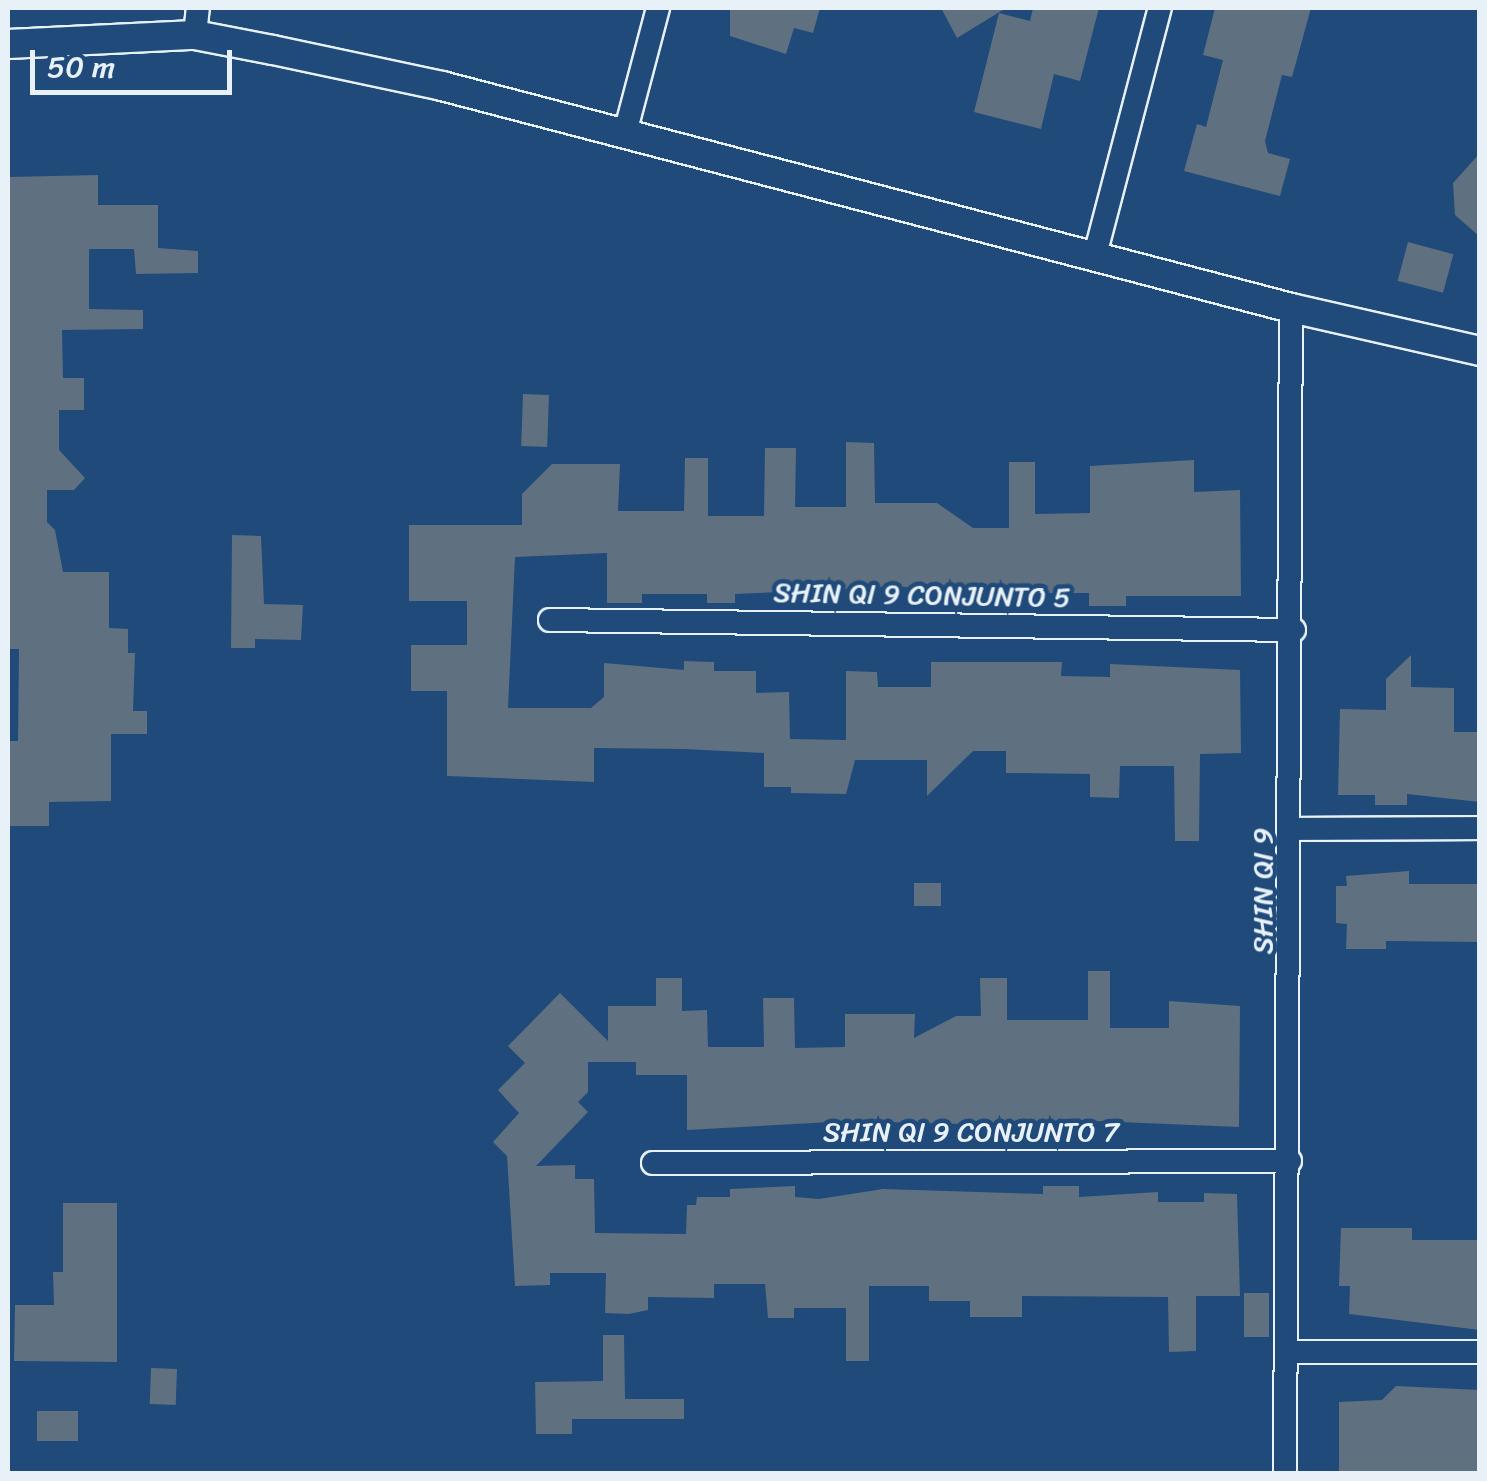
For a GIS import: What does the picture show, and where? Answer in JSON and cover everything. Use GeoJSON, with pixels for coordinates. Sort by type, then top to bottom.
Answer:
{"type":"FeatureCollection","features":[{"type":"Feature","properties":{"kind":"street"},"geometry":{"type":"LineString","coordinates":[[626,133],[658,8]]}},
{"type":"Feature","properties":{"kind":"street"},"geometry":{"type":"LineString","coordinates":[[1095,256],[1160,8]]}},
{"type":"Feature","properties":{"kind":"street"},"geometry":{"type":"LineString","coordinates":[[8,44],[196,22],[1291,308],[1480,351]]}},
{"type":"Feature","properties":{"kind":"street","name":"SHIN QI 9"},"geometry":{"type":"LineString","coordinates":[[1285,1474],[1293,829],[1291,308]]}},
{"type":"Feature","properties":{"kind":"street","name":"SHIN QI 9 CONJUNTO 5"},"geometry":{"type":"LineString","coordinates":[[550,620],[1294,630]]}},
{"type":"Feature","properties":{"kind":"street"},"geometry":{"type":"LineString","coordinates":[[1293,829],[1480,828]]}},
{"type":"Feature","properties":{"kind":"street","name":"SHIN QI 9 CONJUNTO 7"},"geometry":{"type":"LineString","coordinates":[[653,1162],[1290,1161]]}},
{"type":"Feature","properties":{"kind":"street"},"geometry":{"type":"LineString","coordinates":[[1286,1352],[1480,1352]]}},
{"type":"Feature","properties":{"kind":"building"},"geometry":{"type":"Polygon","coordinates":[[[730,8],[820,8],[813,33],[794,28],[786,54],[730,36],[730,8]]]}},
{"type":"Feature","properties":{"kind":"building"},"geometry":{"type":"Polygon","coordinates":[[[941,8],[1006,8],[957,38],[941,8]]]}},
{"type":"Feature","properties":{"kind":"building"},"geometry":{"type":"Polygon","coordinates":[[[1033,8],[1099,8],[1080,81],[1054,74],[1041,129],[974,112],[999,13],[1030,21],[1033,8]]]}},
{"type":"Feature","properties":{"kind":"building"},"geometry":{"type":"Polygon","coordinates":[[[1215,8],[1311,8],[1292,77],[1282,75],[1265,141],[1268,153],[1290,159],[1280,196],[1184,171],[1197,124],[1206,127],[1223,60],[1203,55],[1215,8]]]}},
{"type":"Feature","properties":{"kind":"building"},"geometry":{"type":"Polygon","coordinates":[[[1480,153],[1480,237],[1455,215],[1453,183],[1480,153]]]}},
{"type":"Feature","properties":{"kind":"building"},"geometry":{"type":"Polygon","coordinates":[[[98,175],[98,205],[158,205],[158,248],[198,251],[198,273],[136,274],[134,249],[89,249],[89,309],[143,310],[143,329],[62,330],[63,378],[84,378],[84,410],[59,410],[59,450],[85,478],[74,490],[47,490],[47,522],[55,530],[63,572],[109,572],[109,628],[128,629],[128,653],[135,653],[133,711],[147,711],[147,734],[111,734],[111,801],[49,802],[49,826],[8,826],[8,741],[18,741],[19,649],[8,649],[8,177],[98,175]]]}},
{"type":"Feature","properties":{"kind":"building"},"geometry":{"type":"Polygon","coordinates":[[[1408,242],[1453,254],[1443,293],[1398,281],[1408,242]]]}},
{"type":"Feature","properties":{"kind":"building"},"geometry":{"type":"Polygon","coordinates":[[[523,394],[549,395],[547,447],[521,446],[523,394]]]}},
{"type":"Feature","properties":{"kind":"building"},"geometry":{"type":"Polygon","coordinates":[[[846,442],[874,443],[875,503],[937,503],[973,528],[1009,528],[1009,462],[1035,462],[1035,514],[1090,513],[1090,466],[1194,460],[1194,492],[1240,490],[1241,596],[1126,596],[1126,606],[1089,606],[1089,593],[951,593],[951,603],[926,603],[926,587],[876,587],[876,601],[849,601],[849,589],[735,594],[735,603],[707,603],[707,594],[642,594],[642,603],[607,603],[607,553],[515,557],[508,708],[591,708],[604,697],[604,663],[684,670],[684,661],[714,662],[714,671],[756,671],[756,693],[789,692],[790,739],[846,740],[846,671],[877,672],[878,687],[931,687],[931,662],[1062,662],[1061,676],[1110,677],[1110,664],[1240,670],[1241,753],[1200,754],[1199,841],[1175,841],[1174,766],[1120,766],[1119,798],[1090,797],[1090,774],[1006,773],[1006,751],[973,751],[927,796],[927,760],[855,760],[846,794],[791,793],[791,787],[764,787],[764,753],[684,749],[594,748],[594,782],[447,776],[447,691],[411,691],[411,645],[467,645],[467,601],[409,601],[409,525],[522,525],[522,494],[552,464],[620,464],[618,511],[684,511],[685,458],[708,458],[708,516],[764,516],[765,448],[796,448],[795,507],[846,507],[846,442]]]}},
{"type":"Feature","properties":{"kind":"building"},"geometry":{"type":"Polygon","coordinates":[[[232,535],[261,536],[264,604],[303,605],[301,640],[255,639],[255,648],[231,648],[232,535]]]}},
{"type":"Feature","properties":{"kind":"building"},"geometry":{"type":"Polygon","coordinates":[[[1411,655],[1411,687],[1454,688],[1454,732],[1480,732],[1480,802],[1407,794],[1407,805],[1375,805],[1375,795],[1338,795],[1340,709],[1386,710],[1386,679],[1411,655]]]}},
{"type":"Feature","properties":{"kind":"building"},"geometry":{"type":"Polygon","coordinates":[[[1409,871],[1409,884],[1480,884],[1480,942],[1386,941],[1386,949],[1346,949],[1347,924],[1336,923],[1336,886],[1347,886],[1346,876],[1409,871]]]}},
{"type":"Feature","properties":{"kind":"building"},"geometry":{"type":"Polygon","coordinates":[[[914,883],[941,883],[941,906],[914,906],[914,883]]]}},
{"type":"Feature","properties":{"kind":"building"},"geometry":{"type":"Polygon","coordinates":[[[1088,971],[1110,971],[1110,1028],[1169,1028],[1169,1001],[1240,1006],[1239,1127],[1071,1120],[1071,1127],[850,1121],[687,1130],[687,1075],[636,1075],[636,1062],[588,1062],[588,1092],[578,1102],[588,1112],[536,1166],[575,1165],[575,1179],[594,1179],[595,1233],[686,1234],[687,1205],[696,1205],[697,1197],[730,1197],[730,1189],[795,1186],[795,1197],[819,1199],[883,1189],[1043,1194],[1043,1186],[1079,1186],[1079,1197],[1158,1192],[1158,1202],[1204,1202],[1204,1193],[1237,1194],[1240,1296],[1196,1296],[1196,1351],[1169,1352],[1168,1297],[1022,1296],[1022,1317],[970,1317],[970,1301],[929,1301],[929,1286],[869,1286],[869,1361],[846,1361],[846,1308],[794,1308],[794,1318],[768,1318],[765,1284],[714,1284],[714,1298],[648,1297],[648,1310],[629,1314],[605,1313],[606,1273],[550,1273],[550,1285],[515,1286],[507,1156],[493,1142],[519,1113],[498,1090],[525,1063],[508,1046],[560,993],[608,1041],[608,1006],[656,1006],[656,978],[682,978],[682,1011],[707,1010],[708,1047],[764,1047],[763,998],[794,998],[795,1048],[845,1047],[845,1014],[915,1014],[914,1038],[956,1016],[981,1016],[980,978],[1007,978],[1007,1020],[1088,1020],[1088,971]]]}},
{"type":"Feature","properties":{"kind":"building"},"geometry":{"type":"Polygon","coordinates":[[[63,1203],[117,1203],[117,1362],[14,1361],[15,1305],[54,1305],[53,1272],[63,1272],[63,1203]]]}},
{"type":"Feature","properties":{"kind":"building"},"geometry":{"type":"Polygon","coordinates":[[[1341,1228],[1412,1228],[1412,1240],[1480,1240],[1480,1330],[1349,1314],[1350,1286],[1339,1286],[1341,1228]]]}},
{"type":"Feature","properties":{"kind":"building"},"geometry":{"type":"Polygon","coordinates":[[[1244,1293],[1269,1293],[1269,1337],[1244,1337],[1244,1293]]]}},
{"type":"Feature","properties":{"kind":"building"},"geometry":{"type":"Polygon","coordinates":[[[603,1335],[624,1335],[625,1399],[684,1399],[684,1419],[572,1419],[572,1434],[536,1434],[535,1382],[603,1381],[603,1335]]]}},
{"type":"Feature","properties":{"kind":"building"},"geometry":{"type":"Polygon","coordinates":[[[151,1368],[177,1369],[176,1405],[150,1404],[151,1368]]]}},
{"type":"Feature","properties":{"kind":"building"},"geometry":{"type":"Polygon","coordinates":[[[1396,1386],[1480,1390],[1480,1474],[1339,1474],[1339,1402],[1382,1400],[1396,1386]]]}},
{"type":"Feature","properties":{"kind":"building"},"geometry":{"type":"Polygon","coordinates":[[[37,1411],[78,1411],[78,1441],[37,1441],[37,1411]]]}}]}
